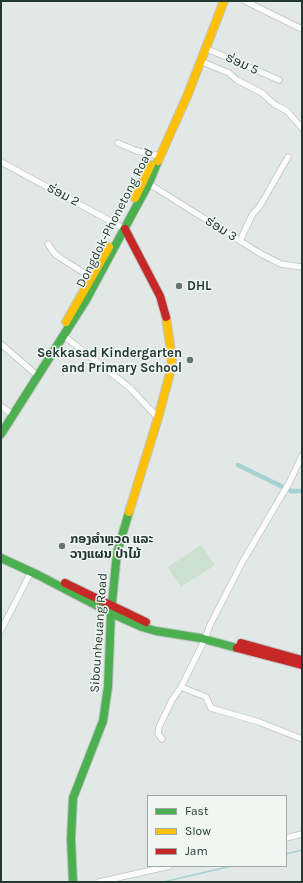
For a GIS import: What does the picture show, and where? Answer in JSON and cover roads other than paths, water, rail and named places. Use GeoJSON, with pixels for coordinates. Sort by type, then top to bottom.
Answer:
{"type":"FeatureCollection","features":[{"type":"Feature","properties":{"kind":"main road","name":"Dongdok-Phonetong Road"},"geometry":{"type":"LineString","coordinates":[[146,182],[220,1]]}},
{"type":"Feature","properties":{"kind":"main road","name":"Dongdok-Phonetong Road"},"geometry":{"type":"LineString","coordinates":[[36,374],[64,336],[98,280],[188,94],[224,1]]}},
{"type":"Feature","properties":{"kind":"main road","name":"Dongdok-Phonetong Road"},"geometry":{"type":"LineString","coordinates":[[1,434],[11,413],[123,228]]}},
{"type":"Feature","properties":{"kind":"main road","name":"Sibounheuang Road"},"geometry":{"type":"LineString","coordinates":[[73,882],[71,833],[73,798],[104,721],[108,687],[111,609],[117,553],[158,418],[170,373],[172,359],[168,321],[160,296],[123,228]]}},
{"type":"Feature","properties":{"kind":"main road","name":"Dongdok-Phonetong Road"},"geometry":{"type":"LineString","coordinates":[[1,424],[11,413]]}},
{"type":"Feature","properties":{"kind":"main road"},"geometry":{"type":"LineString","coordinates":[[1,553],[111,609],[142,627],[156,631],[205,637],[302,660]]}},
{"type":"Feature","properties":{"kind":"main road"},"geometry":{"type":"LineString","coordinates":[[1,558],[36,572]]}},
{"type":"Feature","properties":{"kind":"main road"},"geometry":{"type":"LineString","coordinates":[[205,637],[302,665]]}},
{"type":"Feature","properties":{"kind":"street"},"geometry":{"type":"LineString","coordinates":[[245,1],[302,29]]}},
{"type":"Feature","properties":{"kind":"street","name":"ຮ່ອມ 5"},"geometry":{"type":"LineString","coordinates":[[206,48],[279,80]]}},
{"type":"Feature","properties":{"kind":"street"},"geometry":{"type":"LineString","coordinates":[[200,60],[229,73],[237,80],[262,93],[274,104],[287,111],[302,128]]}},
{"type":"Feature","properties":{"kind":"street"},"geometry":{"type":"LineString","coordinates":[[118,143],[137,151],[156,155]]}},
{"type":"Feature","properties":{"kind":"street"},"geometry":{"type":"LineString","coordinates":[[240,242],[252,215],[260,206],[288,157]]}},
{"type":"Feature","properties":{"kind":"street","name":"ຮ່ອມ 2"},"geometry":{"type":"LineString","coordinates":[[1,162],[123,228]]}},
{"type":"Feature","properties":{"kind":"street","name":"ຮ່ອມ 3"},"geometry":{"type":"LineString","coordinates":[[146,182],[240,242],[276,262],[302,267]]}},
{"type":"Feature","properties":{"kind":"street"},"geometry":{"type":"LineString","coordinates":[[48,244],[54,253],[59,257],[92,278]]}},
{"type":"Feature","properties":{"kind":"street"},"geometry":{"type":"LineString","coordinates":[[64,336],[130,388],[158,418]]}},
{"type":"Feature","properties":{"kind":"street"},"geometry":{"type":"LineString","coordinates":[[1,344],[36,374]]}},
{"type":"Feature","properties":{"kind":"street"},"geometry":{"type":"LineString","coordinates":[[1,406],[11,413]]}},
{"type":"Feature","properties":{"kind":"street"},"geometry":{"type":"LineString","coordinates":[[162,739],[158,734],[159,727],[172,700],[181,687],[210,624],[243,561],[289,483],[302,456]]}},
{"type":"Feature","properties":{"kind":"street"},"geometry":{"type":"LineString","coordinates":[[1,630],[36,572]]}},
{"type":"Feature","properties":{"kind":"street"},"geometry":{"type":"LineString","coordinates":[[181,687],[206,697],[211,708],[259,722],[302,739]]}},
{"type":"Feature","properties":{"kind":"street"},"geometry":{"type":"LineString","coordinates":[[287,838],[302,834]]}},
{"type":"Feature","properties":{"kind":"street"},"geometry":{"type":"LineString","coordinates":[[99,882],[166,867]]}},
{"type":"Feature","properties":{"kind":"waterway"},"geometry":{"type":"LineString","coordinates":[[238,465],[291,491],[302,491]]}},
{"type":"Feature","properties":{"kind":"waterway"},"geometry":{"type":"LineString","coordinates":[[287,854],[302,850]]}},
{"type":"Feature","properties":{"kind":"waterway"},"geometry":{"type":"LineString","coordinates":[[163,882],[228,867]]}},
{"type":"Feature","properties":{"kind":"place","name":"DHL"},"geometry":{"type":"Point","coordinates":[179,286]}},
{"type":"Feature","properties":{"kind":"place","name":"Sekkasad Kindergarten and Primary School"},"geometry":{"type":"Point","coordinates":[190,360]}},
{"type":"Feature","properties":{"kind":"place","name":"ກອງສໍາຫຼວດ ແລະ ວາງແຜນ ປ່າໄມ້"},"geometry":{"type":"Point","coordinates":[62,546]}}]}
